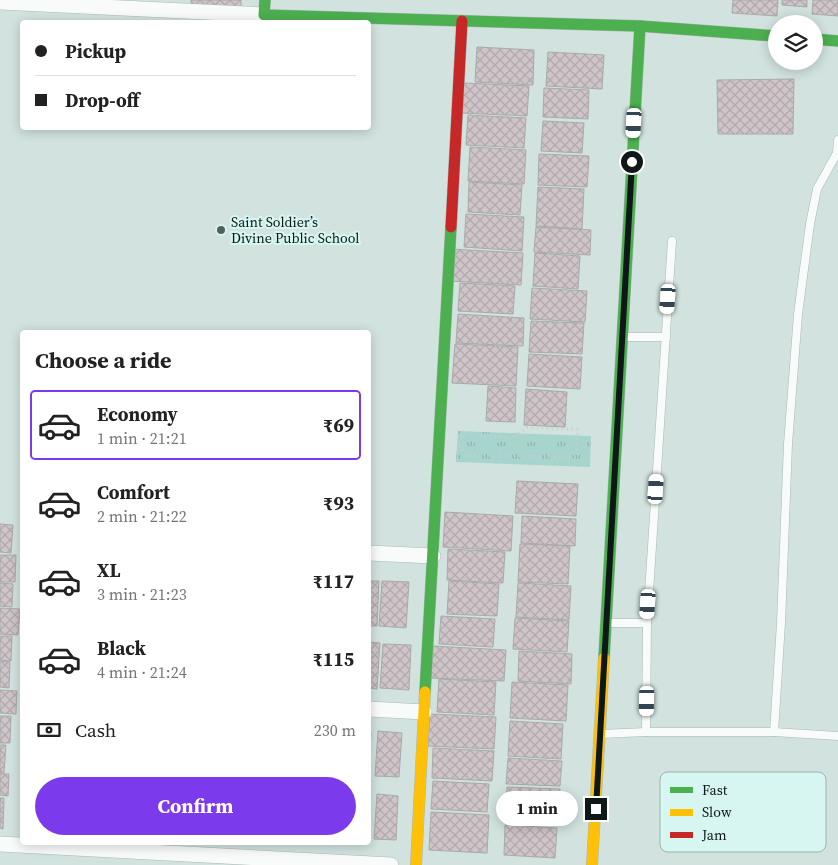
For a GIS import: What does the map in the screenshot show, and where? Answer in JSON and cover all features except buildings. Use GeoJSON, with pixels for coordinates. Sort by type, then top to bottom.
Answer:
{"type":"FeatureCollection","features":[{"type":"Feature","properties":{"kind":"street"},"geometry":{"type":"LineString","coordinates":[[0,2],[264,8],[462,21],[640,26],[768,35]]}},
{"type":"Feature","properties":{"kind":"street"},"geometry":{"type":"LineString","coordinates":[[416,865],[462,21]]}},
{"type":"Feature","properties":{"kind":"street"},"geometry":{"type":"LineString","coordinates":[[592,865],[640,26]]}},
{"type":"Feature","properties":{"kind":"street"},"geometry":{"type":"LineString","coordinates":[[823,40],[838,41]]}},
{"type":"Feature","properties":{"kind":"street"},"geometry":{"type":"LineString","coordinates":[[371,554],[433,556]]}},
{"type":"Feature","properties":{"kind":"street"},"geometry":{"type":"LineString","coordinates":[[371,709],[424,712]]}},
{"type":"Feature","properties":{"kind":"street"},"geometry":{"type":"LineString","coordinates":[[0,844],[20,844]]}},
{"type":"Feature","properties":{"kind":"street"},"geometry":{"type":"LineString","coordinates":[[44,845],[391,865]]}},
{"type":"Feature","properties":{"kind":"lane"},"geometry":{"type":"LineString","coordinates":[[774,732],[782,623],[788,444],[798,314],[816,189],[837,153],[838,140]]}},
{"type":"Feature","properties":{"kind":"lane"},"geometry":{"type":"LineString","coordinates":[[646,732],[647,623],[672,241]]}},
{"type":"Feature","properties":{"kind":"lane"},"geometry":{"type":"LineString","coordinates":[[622,336],[666,337]]}},
{"type":"Feature","properties":{"kind":"lane"},"geometry":{"type":"LineString","coordinates":[[606,623],[647,623]]}},
{"type":"Feature","properties":{"kind":"lane"},"geometry":{"type":"LineString","coordinates":[[600,734],[774,732],[838,736]]}},
{"type":"Feature","properties":{"kind":"path"},"geometry":{"type":"LineString","coordinates":[[527,428],[577,429],[577,457],[464,455],[460,446],[460,438],[463,434],[512,438],[527,428]]}},
{"type":"Feature","properties":{"kind":"path"},"geometry":{"type":"LineString","coordinates":[[439,444],[460,446]]}},
{"type":"Feature","properties":{"kind":"green space"},"geometry":{"type":"Polygon","coordinates":[[[458,431],[591,436],[590,467],[456,462],[458,431]]]}},
{"type":"Feature","properties":{"kind":"traffic: fast"},"geometry":{"type":"LineString","coordinates":[[265,0],[264,15],[640,26],[768,35]]}},
{"type":"Feature","properties":{"kind":"traffic: fast"},"geometry":{"type":"LineString","coordinates":[[604,658],[640,26]]}},
{"type":"Feature","properties":{"kind":"traffic: fast"},"geometry":{"type":"LineString","coordinates":[[823,40],[838,41]]}},
{"type":"Feature","properties":{"kind":"traffic: fast"},"geometry":{"type":"LineString","coordinates":[[425,692],[451,227]]}},
{"type":"Feature","properties":{"kind":"traffic: slow"},"geometry":{"type":"LineString","coordinates":[[592,865],[604,658]]}},
{"type":"Feature","properties":{"kind":"traffic: slow"},"geometry":{"type":"LineString","coordinates":[[416,865],[425,692]]}},
{"type":"Feature","properties":{"kind":"traffic: jam"},"geometry":{"type":"LineString","coordinates":[[451,227],[462,21]]}},
{"type":"Feature","properties":{"kind":"place","name":"Saint Soldier’s Divine Public School"},"geometry":{"type":"Point","coordinates":[221,230]}},
{"type":"Feature","properties":{"kind":"route"},"geometry":{"type":"LineString","coordinates":[[596,809],[632,162]]}}]}
